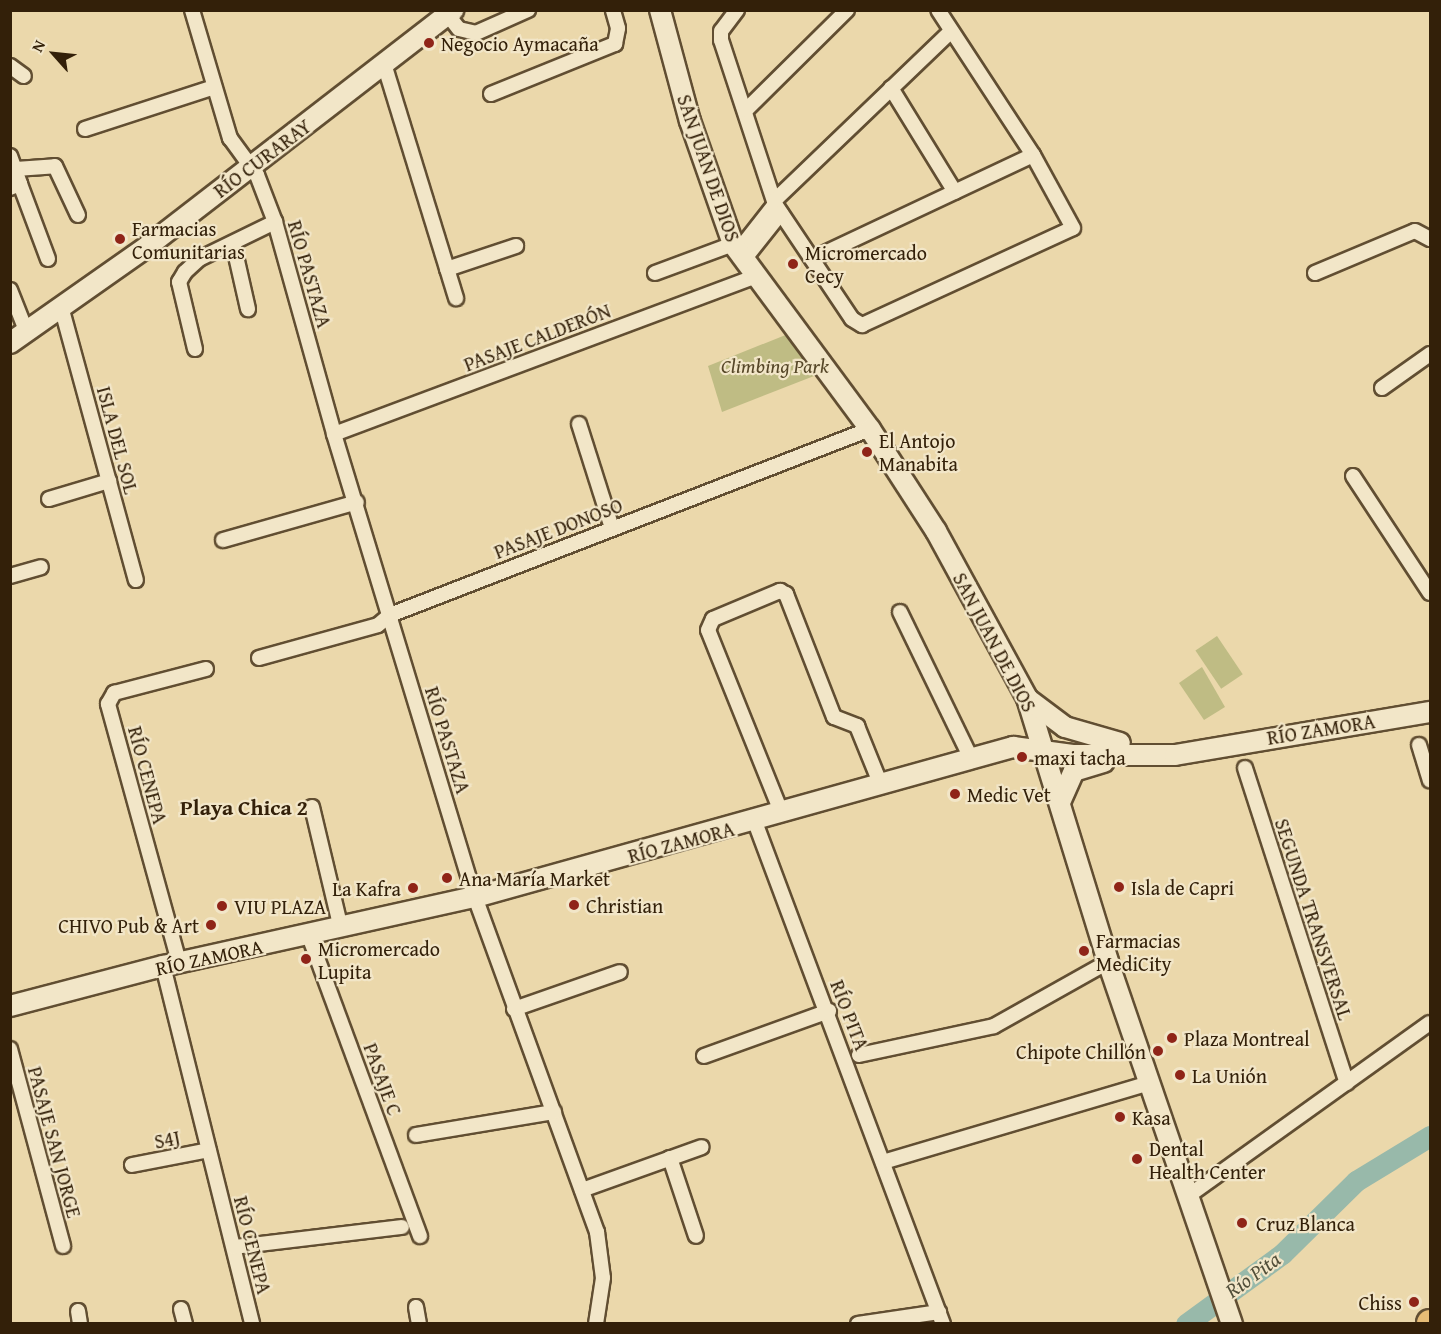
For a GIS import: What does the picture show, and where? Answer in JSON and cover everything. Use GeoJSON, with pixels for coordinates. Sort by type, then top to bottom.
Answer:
{"type":"FeatureCollection","features":[{"type":"Feature","properties":{"kind":"street","name":"RÍO PASTAZA"},"geometry":{"type":"LineString","coordinates":[[192,10],[230,138],[248,167],[257,175],[275,222],[334,434],[357,502],[475,897],[582,1190],[602,1255],[596,1323]]}},
{"type":"Feature","properties":{"kind":"street"},"geometry":{"type":"LineString","coordinates":[[448,12],[459,29],[476,33],[528,10]]}},
{"type":"Feature","properties":{"kind":"street"},"geometry":{"type":"LineString","coordinates":[[491,94],[615,44],[618,28],[613,10]]}},
{"type":"Feature","properties":{"kind":"street","name":"SAN JUAN DE DIOS"},"geometry":{"type":"LineString","coordinates":[[660,10],[690,121],[742,258],[870,429],[936,531],[1027,698],[1045,745],[1108,962],[1232,1323]]}},
{"type":"Feature","properties":{"kind":"street"},"geometry":{"type":"LineString","coordinates":[[737,10],[721,31],[721,40],[776,206],[852,319],[862,325],[1069,232],[1073,222],[1033,155],[938,10]]}},
{"type":"Feature","properties":{"kind":"street"},"geometry":{"type":"LineString","coordinates":[[746,110],[847,10]]}},
{"type":"Feature","properties":{"kind":"street","name":"RÍO CURARAY"},"geometry":{"type":"LineString","coordinates":[[19,338],[62,310],[248,167],[385,67],[448,12]]}},
{"type":"Feature","properties":{"kind":"street"},"geometry":{"type":"LineString","coordinates":[[655,273],[742,258],[776,206],[891,88],[951,31]]}},
{"type":"Feature","properties":{"kind":"street"},"geometry":{"type":"LineString","coordinates":[[10,66],[24,76]]}},
{"type":"Feature","properties":{"kind":"street"},"geometry":{"type":"LineString","coordinates":[[385,67],[456,298]]}},
{"type":"Feature","properties":{"kind":"street"},"geometry":{"type":"LineString","coordinates":[[85,129],[214,87]]}},
{"type":"Feature","properties":{"kind":"street"},"geometry":{"type":"LineString","coordinates":[[891,88],[955,192]]}},
{"type":"Feature","properties":{"kind":"street"},"geometry":{"type":"LineString","coordinates":[[812,259],[1033,155]]}},
{"type":"Feature","properties":{"kind":"street"},"geometry":{"type":"LineString","coordinates":[[48,259],[15,186],[13,163],[55,166],[78,215]]}},
{"type":"Feature","properties":{"kind":"street"},"geometry":{"type":"LineString","coordinates":[[195,349],[179,282],[199,259],[275,222]]}},
{"type":"Feature","properties":{"kind":"street"},"geometry":{"type":"LineString","coordinates":[[1315,273],[1415,231],[1429,238]]}},
{"type":"Feature","properties":{"kind":"street"},"geometry":{"type":"LineString","coordinates":[[233,243],[248,309]]}},
{"type":"Feature","properties":{"kind":"street"},"geometry":{"type":"LineString","coordinates":[[447,269],[516,246]]}},
{"type":"Feature","properties":{"kind":"street","name":"PASAJE CALDERÓN"},"geometry":{"type":"LineString","coordinates":[[334,434],[742,258]]}},
{"type":"Feature","properties":{"kind":"street"},"geometry":{"type":"LineString","coordinates":[[10,290],[19,338]]}},
{"type":"Feature","properties":{"kind":"street","name":"ISLA DEL SOL"},"geometry":{"type":"LineString","coordinates":[[62,310],[136,580]]}},
{"type":"Feature","properties":{"kind":"street"},"geometry":{"type":"LineString","coordinates":[[1382,388],[1431,354]]}},
{"type":"Feature","properties":{"kind":"street"},"geometry":{"type":"LineString","coordinates":[[579,424],[612,528]]}},
{"type":"Feature","properties":{"kind":"street","name":"PASAJE DONOSO"},"geometry":{"type":"LineString","coordinates":[[260,658],[378,625],[390,615],[870,429]]}},
{"type":"Feature","properties":{"kind":"street"},"geometry":{"type":"LineString","coordinates":[[1353,476],[1431,593]]}},
{"type":"Feature","properties":{"kind":"street"},"geometry":{"type":"LineString","coordinates":[[49,499],[109,481]]}},
{"type":"Feature","properties":{"kind":"street"},"geometry":{"type":"LineString","coordinates":[[224,540],[357,502]]}},
{"type":"Feature","properties":{"kind":"street"},"geometry":{"type":"LineString","coordinates":[[10,576],[41,567]]}},
{"type":"Feature","properties":{"kind":"street"},"geometry":{"type":"LineString","coordinates":[[782,814],[708,630],[713,619],[780,591],[786,594],[834,717],[857,726],[881,784]]}},
{"type":"Feature","properties":{"kind":"street"},"geometry":{"type":"LineString","coordinates":[[900,612],[968,752]]}},
{"type":"Feature","properties":{"kind":"street","name":"RÍO CENEPA"},"geometry":{"type":"LineString","coordinates":[[206,669],[114,693],[108,704],[172,964],[209,1150],[252,1323]]}},
{"type":"Feature","properties":{"kind":"street"},"geometry":{"type":"LineString","coordinates":[[1027,698],[1065,727],[1120,743]]}},
{"type":"Feature","properties":{"kind":"street"},"geometry":{"type":"LineString","coordinates":[[949,762],[968,752],[1017,737],[1027,718],[1027,698]]}},
{"type":"Feature","properties":{"kind":"street","name":"RÍO ZAMORA"},"geometry":{"type":"LineString","coordinates":[[1045,745],[1074,755],[1135,757],[1431,712]]}},
{"type":"Feature","properties":{"kind":"street","name":"RÍO ZAMORA"},"geometry":{"type":"LineString","coordinates":[[10,1006],[172,964],[309,936],[475,897],[755,822],[949,762],[1012,747],[1120,743],[1212,747]]}},
{"type":"Feature","properties":{"kind":"street"},"geometry":{"type":"LineString","coordinates":[[1419,745],[1431,780]]}},
{"type":"Feature","properties":{"kind":"street"},"geometry":{"type":"LineString","coordinates":[[1012,747],[1037,754],[1052,768]]}},
{"type":"Feature","properties":{"kind":"street"},"geometry":{"type":"LineString","coordinates":[[1061,800],[1074,771],[1135,757]]}},
{"type":"Feature","properties":{"kind":"street","name":"SEGUNDA TRANSVERSAL"},"geometry":{"type":"LineString","coordinates":[[1245,768],[1347,1083]]}},
{"type":"Feature","properties":{"kind":"street"},"geometry":{"type":"LineString","coordinates":[[312,807],[340,929]]}},
{"type":"Feature","properties":{"kind":"street","name":"RÍO PITA"},"geometry":{"type":"LineString","coordinates":[[755,822],[829,1011],[941,1318]]}},
{"type":"Feature","properties":{"kind":"street","name":"PASAJE C"},"geometry":{"type":"LineString","coordinates":[[309,936],[420,1236]]}},
{"type":"Feature","properties":{"kind":"street"},"geometry":{"type":"LineString","coordinates":[[859,1054],[994,1026],[1108,962]]}},
{"type":"Feature","properties":{"kind":"street"},"geometry":{"type":"LineString","coordinates":[[514,1009],[620,972]]}},
{"type":"Feature","properties":{"kind":"street"},"geometry":{"type":"LineString","coordinates":[[704,1056],[829,1011]]}},
{"type":"Feature","properties":{"kind":"street"},"geometry":{"type":"LineString","coordinates":[[1188,1196],[1431,1023]]}},
{"type":"Feature","properties":{"kind":"street","name":"PASAJE SAN JORGE"},"geometry":{"type":"LineString","coordinates":[[10,1049],[63,1246]]}},
{"type":"Feature","properties":{"kind":"street"},"geometry":{"type":"LineString","coordinates":[[884,1162],[1150,1083]]}},
{"type":"Feature","properties":{"kind":"street"},"geometry":{"type":"LineString","coordinates":[[416,1134],[554,1112]]}},
{"type":"Feature","properties":{"kind":"street"},"geometry":{"type":"LineString","coordinates":[[582,1190],[702,1147]]}},
{"type":"Feature","properties":{"kind":"street","name":"S4J"},"geometry":{"type":"LineString","coordinates":[[132,1165],[209,1150]]}},
{"type":"Feature","properties":{"kind":"street"},"geometry":{"type":"LineString","coordinates":[[670,1158],[696,1236]]}},
{"type":"Feature","properties":{"kind":"street"},"geometry":{"type":"LineString","coordinates":[[234,1247],[402,1227]]}},
{"type":"Feature","properties":{"kind":"street"},"geometry":{"type":"LineString","coordinates":[[416,1307],[419,1323]]}},
{"type":"Feature","properties":{"kind":"street"},"geometry":{"type":"LineString","coordinates":[[181,1309],[185,1323]]}},
{"type":"Feature","properties":{"kind":"street"},"geometry":{"type":"LineString","coordinates":[[858,1323],[941,1318]]}},
{"type":"Feature","properties":{"kind":"green space","name":"Climbing Park"},"geometry":{"type":"Polygon","coordinates":[[[788,334],[814,376],[722,412],[708,366],[788,334]]]}},
{"type":"Feature","properties":{"kind":"green space"},"geometry":{"type":"Polygon","coordinates":[[[1217,636],[1243,674],[1221,689],[1195,651],[1217,636]]]}},
{"type":"Feature","properties":{"kind":"green space"},"geometry":{"type":"Polygon","coordinates":[[[1202,667],[1225,707],[1204,720],[1179,683],[1202,667]]]}},
{"type":"Feature","properties":{"kind":"waterway","name":"Río Pita"},"geometry":{"type":"LineString","coordinates":[[1186,1324],[1282,1254],[1356,1181],[1430,1136]]}},
{"type":"Feature","properties":{"kind":"place","name":"Negocio Aymacaña"},"geometry":{"type":"Point","coordinates":[429,43]}},
{"type":"Feature","properties":{"kind":"place","name":"Farmacias Comunitarias"},"geometry":{"type":"Point","coordinates":[120,239]}},
{"type":"Feature","properties":{"kind":"place","name":"Micromercado Cecy"},"geometry":{"type":"Point","coordinates":[793,264]}},
{"type":"Feature","properties":{"kind":"place","name":"El Antojo Manabita"},"geometry":{"type":"Point","coordinates":[867,452]}},
{"type":"Feature","properties":{"kind":"place","name":"maxi tacha"},"geometry":{"type":"Point","coordinates":[1022,757]}},
{"type":"Feature","properties":{"kind":"place","name":"Medic Vet"},"geometry":{"type":"Point","coordinates":[955,794]}},
{"type":"Feature","properties":{"kind":"place","name":"Ana María Market"},"geometry":{"type":"Point","coordinates":[447,878]}},
{"type":"Feature","properties":{"kind":"place","name":"Isla de Capri"},"geometry":{"type":"Point","coordinates":[1119,887]}},
{"type":"Feature","properties":{"kind":"place","name":"La Kafra"},"geometry":{"type":"Point","coordinates":[413,888]}},
{"type":"Feature","properties":{"kind":"place","name":"Christian"},"geometry":{"type":"Point","coordinates":[574,905]}},
{"type":"Feature","properties":{"kind":"place","name":"VIU PLAZA"},"geometry":{"type":"Point","coordinates":[222,906]}},
{"type":"Feature","properties":{"kind":"place","name":"CHIVO Pub & Art"},"geometry":{"type":"Point","coordinates":[211,925]}},
{"type":"Feature","properties":{"kind":"place","name":"Farmacias MediCity"},"geometry":{"type":"Point","coordinates":[1084,951]}},
{"type":"Feature","properties":{"kind":"place","name":"Micromercado Lupita"},"geometry":{"type":"Point","coordinates":[306,959]}},
{"type":"Feature","properties":{"kind":"place","name":"Plaza Montreal"},"geometry":{"type":"Point","coordinates":[1172,1038]}},
{"type":"Feature","properties":{"kind":"place","name":"Chipote Chillón"},"geometry":{"type":"Point","coordinates":[1158,1051]}},
{"type":"Feature","properties":{"kind":"place","name":"La Unión"},"geometry":{"type":"Point","coordinates":[1180,1075]}},
{"type":"Feature","properties":{"kind":"place","name":"Kasa"},"geometry":{"type":"Point","coordinates":[1120,1117]}},
{"type":"Feature","properties":{"kind":"place","name":"Dental Health Center"},"geometry":{"type":"Point","coordinates":[1137,1159]}},
{"type":"Feature","properties":{"kind":"place","name":"Cruz Blanca"},"geometry":{"type":"Point","coordinates":[1242,1223]}},
{"type":"Feature","properties":{"kind":"place","name":"Chiss"},"geometry":{"type":"Point","coordinates":[1414,1302]}},
{"type":"Feature","properties":{"kind":"district","name":"Playa Chica 2"},"geometry":{"type":"Point","coordinates":[244,808]}}]}
